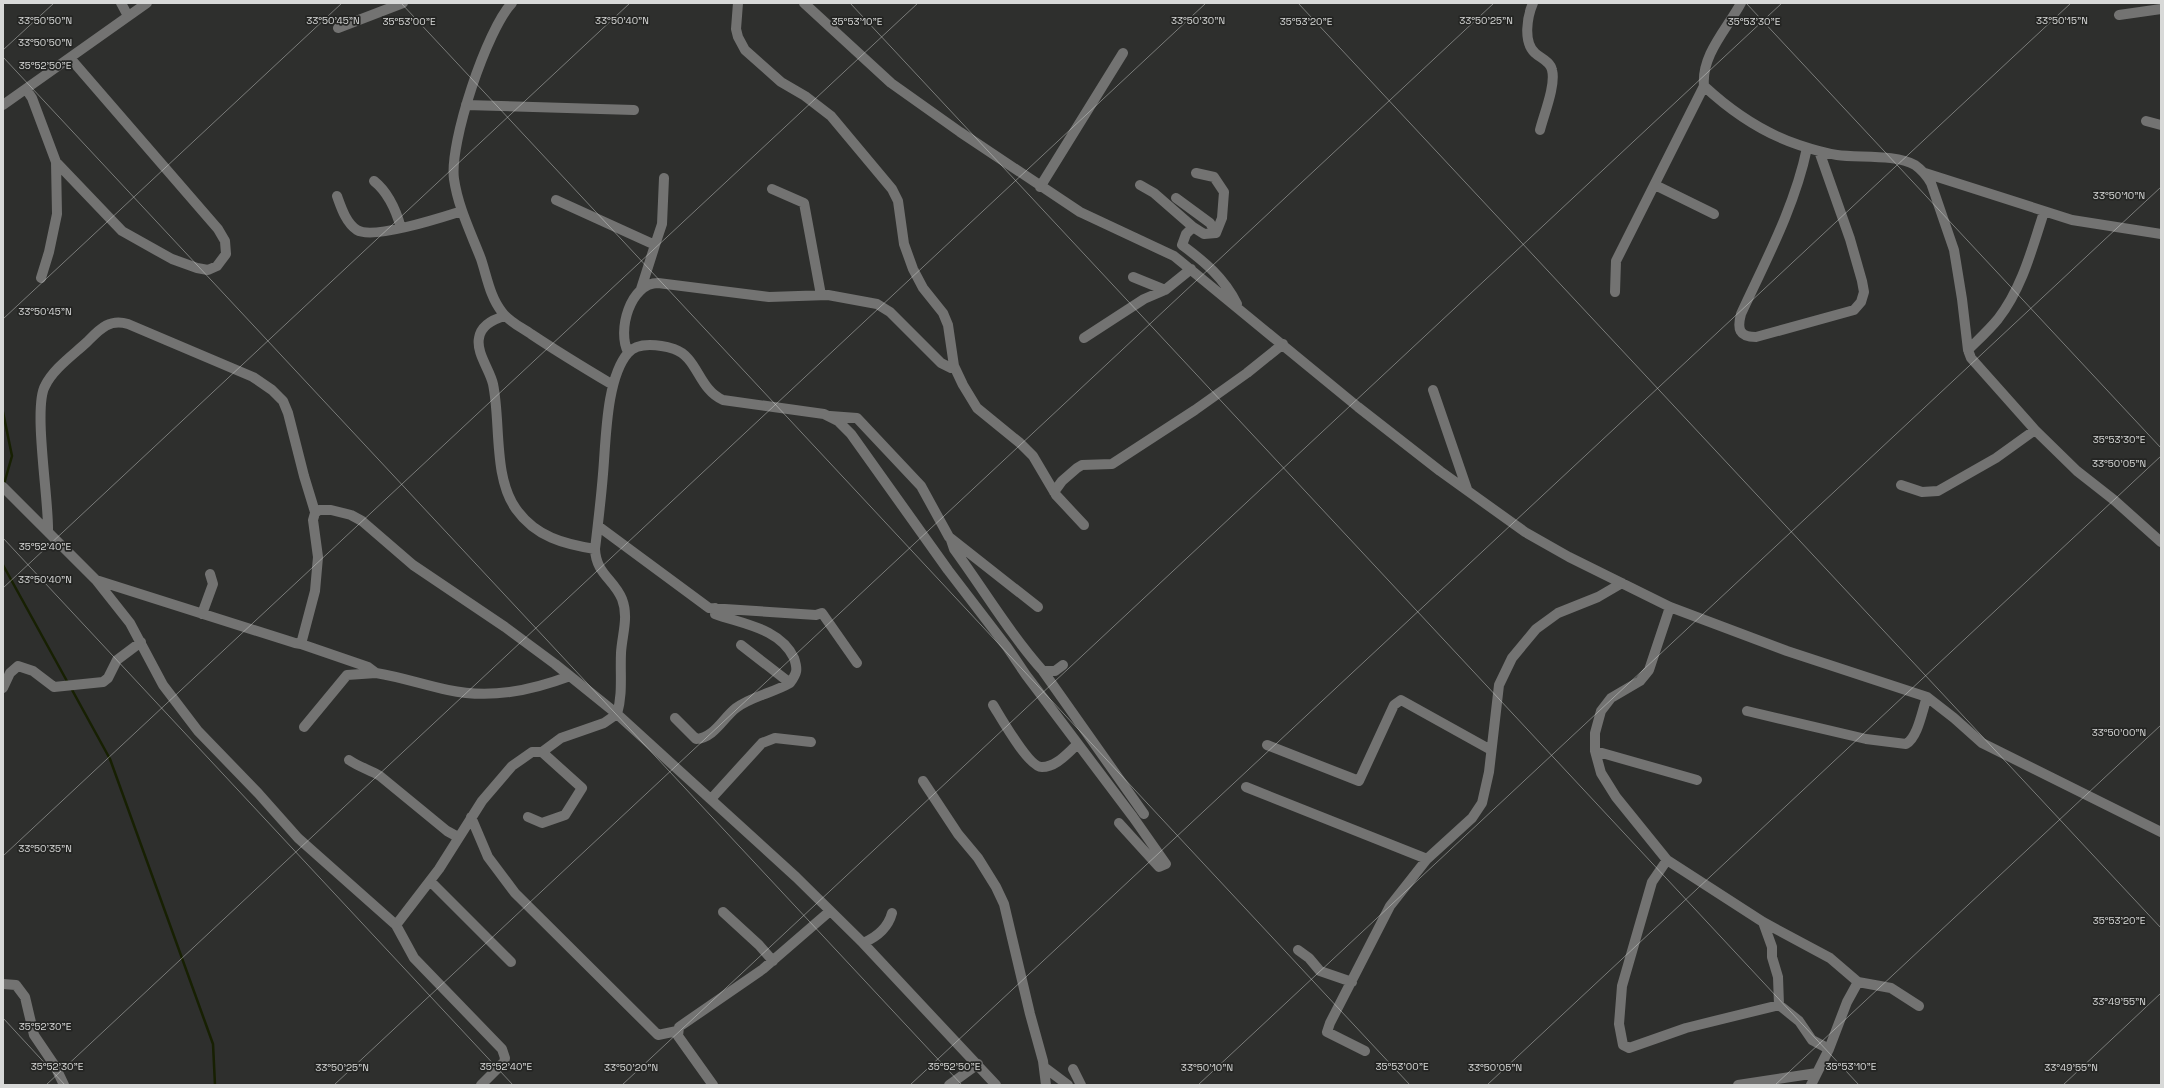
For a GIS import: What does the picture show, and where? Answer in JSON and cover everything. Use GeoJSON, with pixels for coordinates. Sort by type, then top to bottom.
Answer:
{"type":"FeatureCollection","features":[{"type":"Feature","properties":{"kind":"street"},"geometry":{"type":"LineString","coordinates":[[121,3],[128,16]]}},
{"type":"Feature","properties":{"kind":"street"},"geometry":{"type":"LineString","coordinates":[[3,105],[147,3]]}},
{"type":"Feature","properties":{"kind":"street"},"geometry":{"type":"LineString","coordinates":[[338,28],[403,3]]}},
{"type":"Feature","properties":{"kind":"street"},"geometry":{"type":"LineString","coordinates":[[512,3],[497,26],[466,105],[456,146],[453,170],[455,187],[462,211],[495,301],[505,316],[613,386]]}},
{"type":"Feature","properties":{"kind":"street"},"geometry":{"type":"LineString","coordinates":[[738,3],[736,29],[739,41],[745,50],[781,82],[805,96],[831,116],[892,189],[898,201],[904,244],[913,269],[923,288],[943,313],[948,325],[954,366],[963,385],[977,408],[1020,443],[1033,456],[1054,492],[1084,525]]}},
{"type":"Feature","properties":{"kind":"street"},"geometry":{"type":"LineString","coordinates":[[804,3],[891,83],[1040,187],[1106,225],[1174,256],[1239,307],[1358,407],[1467,490],[1526,532],[1569,557],[1670,607],[1787,651],[1927,698],[1937,703],[1982,743],[2161,832]]}},
{"type":"Feature","properties":{"kind":"street"},"geometry":{"type":"LineString","coordinates":[[1532,3],[1529,19],[1528,44],[1536,54],[1548,63],[1553,75],[1540,130]]}},
{"type":"Feature","properties":{"kind":"street"},"geometry":{"type":"LineString","coordinates":[[1615,292],[1616,261],[1704,86],[1703,76],[1706,64],[1741,3]]}},
{"type":"Feature","properties":{"kind":"street"},"geometry":{"type":"LineString","coordinates":[[2119,15],[2161,9]]}},
{"type":"Feature","properties":{"kind":"street"},"geometry":{"type":"LineString","coordinates":[[1040,187],[1123,53]]}},
{"type":"Feature","properties":{"kind":"street"},"geometry":{"type":"LineString","coordinates":[[56,162],[116,225],[148,246],[172,259],[203,269],[215,268],[225,257],[225,241],[218,229],[70,58]]}},
{"type":"Feature","properties":{"kind":"street"},"geometry":{"type":"LineString","coordinates":[[1704,86],[1722,102],[1765,132],[1807,148],[1837,155],[1901,160],[1914,165],[1925,173],[2072,220],[2161,234]]}},
{"type":"Feature","properties":{"kind":"street"},"geometry":{"type":"LineString","coordinates":[[26,89],[32,98],[56,162],[57,214],[49,252],[41,278]]}},
{"type":"Feature","properties":{"kind":"street"},"geometry":{"type":"LineString","coordinates":[[466,105],[634,110]]}},
{"type":"Feature","properties":{"kind":"street"},"geometry":{"type":"LineString","coordinates":[[2146,121],[2161,125]]}},
{"type":"Feature","properties":{"kind":"street"},"geometry":{"type":"LineString","coordinates":[[1807,148],[1798,184],[1786,216],[1741,314],[1738,324],[1740,331],[1747,337],[1756,337],[1854,310],[1861,302],[1864,292],[1862,281],[1850,239],[1819,151]]}},
{"type":"Feature","properties":{"kind":"street"},"geometry":{"type":"LineString","coordinates":[[1196,173],[1214,177],[1224,192],[1222,218],[1216,233]]}},
{"type":"Feature","properties":{"kind":"street"},"geometry":{"type":"LineString","coordinates":[[1925,173],[1937,198],[1954,250],[1968,350],[1976,365],[2035,430],[2077,471],[2114,500],[2161,542]]}},
{"type":"Feature","properties":{"kind":"street"},"geometry":{"type":"LineString","coordinates":[[628,352],[624,343],[624,331],[633,299],[641,289],[662,224],[664,178]]}},
{"type":"Feature","properties":{"kind":"street"},"geometry":{"type":"LineString","coordinates":[[374,181],[381,186],[393,205],[401,228]]}},
{"type":"Feature","properties":{"kind":"street"},"geometry":{"type":"LineString","coordinates":[[1140,184],[1154,193],[1193,227],[1204,234],[1216,233]]}},
{"type":"Feature","properties":{"kind":"street"},"geometry":{"type":"LineString","coordinates":[[1655,185],[1714,214]]}},
{"type":"Feature","properties":{"kind":"street"},"geometry":{"type":"LineString","coordinates":[[772,190],[804,203],[821,295]]}},
{"type":"Feature","properties":{"kind":"street"},"geometry":{"type":"LineString","coordinates":[[337,196],[349,222],[361,232],[371,233],[401,228],[462,211]]}},
{"type":"Feature","properties":{"kind":"street"},"geometry":{"type":"LineString","coordinates":[[1176,198],[1210,223],[1216,233]]}},
{"type":"Feature","properties":{"kind":"street"},"geometry":{"type":"LineString","coordinates":[[556,200],[655,245]]}},
{"type":"Feature","properties":{"kind":"street"},"geometry":{"type":"LineString","coordinates":[[1968,350],[1998,319],[2014,295],[2025,270],[2044,212]]}},
{"type":"Feature","properties":{"kind":"street"},"geometry":{"type":"LineString","coordinates":[[1193,227],[1186,234],[1182,245],[1210,265],[1230,289],[1239,307]]}},
{"type":"Feature","properties":{"kind":"street"},"geometry":{"type":"LineString","coordinates":[[1084,338],[1144,299],[1165,290],[1191,269]]}},
{"type":"Feature","properties":{"kind":"street"},"geometry":{"type":"LineString","coordinates":[[1133,276],[1165,290]]}},
{"type":"Feature","properties":{"kind":"street"},"geometry":{"type":"LineString","coordinates":[[641,289],[650,284],[658,283],[769,297],[821,295],[854,298],[881,306],[941,362],[948,367],[952,368],[954,366]]}},
{"type":"Feature","properties":{"kind":"street"},"geometry":{"type":"LineString","coordinates":[[505,316],[485,326],[480,333],[478,344],[489,370],[496,400],[500,454],[507,490],[521,515],[546,536],[556,541],[595,549]]}},
{"type":"Feature","properties":{"kind":"street"},"geometry":{"type":"LineString","coordinates":[[48,531],[48,514],[42,447],[41,406],[43,390],[48,381],[103,327],[117,322],[128,324],[253,377],[272,390],[283,401],[288,413],[315,512],[313,520],[318,567],[315,591],[301,644]]}},
{"type":"Feature","properties":{"kind":"street"},"geometry":{"type":"LineString","coordinates":[[1054,492],[1062,481],[1082,465],[1112,464],[1195,410],[1247,373],[1282,344]]}},
{"type":"Feature","properties":{"kind":"street"},"geometry":{"type":"LineString","coordinates":[[396,925],[430,881],[470,817],[512,766],[532,752],[542,752],[561,738],[611,720],[618,714],[621,701],[621,652],[625,612],[622,598],[618,591],[599,567],[595,549],[609,404],[613,386],[628,352],[638,346],[673,349],[685,355],[706,387],[718,397],[733,402],[805,411],[828,416],[857,418],[921,486],[954,549],[1028,655],[1043,671],[1144,814]]}},
{"type":"Feature","properties":{"kind":"street"},"geometry":{"type":"LineString","coordinates":[[1433,390],[1467,490]]}},
{"type":"Feature","properties":{"kind":"street"},"geometry":{"type":"LineString","coordinates":[[828,416],[838,421],[855,439],[948,570],[1166,864],[1159,867],[1120,823]]}},
{"type":"Feature","properties":{"kind":"street"},"geometry":{"type":"LineString","coordinates":[[1901,485],[1922,492],[1938,491],[1996,458],[2035,430]]}},
{"type":"Feature","properties":{"kind":"street"},"geometry":{"type":"LineString","coordinates":[[3,487],[48,531],[69,555],[96,580],[130,623],[163,685],[203,736],[258,793],[298,838],[396,925],[414,958],[502,1049],[506,1058],[504,1062],[481,1085]]}},
{"type":"Feature","properties":{"kind":"street"},"geometry":{"type":"LineString","coordinates":[[315,512],[324,510],[339,511],[362,521],[413,565],[505,627],[618,714],[781,862],[864,943],[996,1085]]}},
{"type":"Feature","properties":{"kind":"street"},"geometry":{"type":"LineString","coordinates":[[598,526],[709,608],[816,615],[822,613],[857,663]]}},
{"type":"Feature","properties":{"kind":"street"},"geometry":{"type":"LineString","coordinates":[[949,537],[1038,607]]}},
{"type":"Feature","properties":{"kind":"street"},"geometry":{"type":"LineString","coordinates":[[202,614],[213,584],[210,574]]}},
{"type":"Feature","properties":{"kind":"street"},"geometry":{"type":"LineString","coordinates":[[96,580],[280,639],[301,644],[368,667],[376,673]]}},
{"type":"Feature","properties":{"kind":"street"},"geometry":{"type":"LineString","coordinates":[[1365,1051],[1327,1032],[1342,998],[1352,982],[1390,906],[1427,859],[1472,818],[1482,803],[1487,786],[1499,685],[1512,658],[1536,629],[1558,613],[1598,597],[1622,583]]}},
{"type":"Feature","properties":{"kind":"street"},"geometry":{"type":"LineString","coordinates":[[1670,607],[1649,670],[1640,680],[1611,698],[1601,711],[1595,733],[1595,751],[1601,773],[1616,797],[1667,860],[1763,922],[1830,958],[1858,982],[1891,988],[1919,1006]]}},
{"type":"Feature","properties":{"kind":"street"},"geometry":{"type":"LineString","coordinates":[[676,718],[696,739],[704,739],[712,734],[724,718],[746,701],[780,689],[790,683],[797,674],[798,668],[792,654],[779,640],[771,634],[753,626],[715,614],[715,608]]}},
{"type":"Feature","properties":{"kind":"street"},"geometry":{"type":"LineString","coordinates":[[3,688],[10,673],[18,666],[33,671],[54,687],[101,683],[108,678],[117,660],[141,642]]}},
{"type":"Feature","properties":{"kind":"street"},"geometry":{"type":"LineString","coordinates":[[741,645],[790,683]]}},
{"type":"Feature","properties":{"kind":"street"},"geometry":{"type":"LineString","coordinates":[[1043,671],[1055,672],[1063,665]]}},
{"type":"Feature","properties":{"kind":"street"},"geometry":{"type":"LineString","coordinates":[[304,727],[347,675],[376,673],[397,676],[449,690],[480,694],[505,693],[536,688],[570,676]]}},
{"type":"Feature","properties":{"kind":"street"},"geometry":{"type":"LineString","coordinates":[[1747,711],[1866,739],[1906,744],[1911,741],[1917,730],[1927,698]]}},
{"type":"Feature","properties":{"kind":"street"},"geometry":{"type":"LineString","coordinates":[[1267,745],[1359,781],[1394,705],[1401,700],[1491,750]]}},
{"type":"Feature","properties":{"kind":"street"},"geometry":{"type":"LineString","coordinates":[[993,705],[1018,743],[1036,766],[1042,768],[1062,760],[1078,744]]}},
{"type":"Feature","properties":{"kind":"street"},"geometry":{"type":"LineString","coordinates":[[711,799],[762,743],[775,738],[811,742]]}},
{"type":"Feature","properties":{"kind":"street"},"geometry":{"type":"LineString","coordinates":[[1595,751],[1697,780]]}},
{"type":"Feature","properties":{"kind":"street"},"geometry":{"type":"LineString","coordinates":[[528,818],[542,823],[565,815],[582,788],[542,752]]}},
{"type":"Feature","properties":{"kind":"street"},"geometry":{"type":"LineString","coordinates":[[349,760],[380,776],[447,831],[458,837]]}},
{"type":"Feature","properties":{"kind":"street"},"geometry":{"type":"LineString","coordinates":[[924,781],[958,834],[978,858],[996,887],[1004,904],[1047,1084]]}},
{"type":"Feature","properties":{"kind":"street"},"geometry":{"type":"LineString","coordinates":[[1246,787],[1427,859]]}},
{"type":"Feature","properties":{"kind":"street"},"geometry":{"type":"LineString","coordinates":[[470,817],[488,857],[515,893],[658,1035],[677,1031],[683,1022],[773,961],[830,911]]}},
{"type":"Feature","properties":{"kind":"street"},"geometry":{"type":"LineString","coordinates":[[1667,860],[1652,882],[1622,986],[1619,1024],[1623,1044],[1629,1048],[1686,1028],[1779,1006]]}},
{"type":"Feature","properties":{"kind":"street"},"geometry":{"type":"LineString","coordinates":[[430,881],[511,962]]}},
{"type":"Feature","properties":{"kind":"street"},"geometry":{"type":"LineString","coordinates":[[723,912],[760,945],[773,961]]}},
{"type":"Feature","properties":{"kind":"street"},"geometry":{"type":"LineString","coordinates":[[864,943],[878,934],[889,922],[892,913]]}},
{"type":"Feature","properties":{"kind":"street"},"geometry":{"type":"LineString","coordinates":[[1763,922],[1772,947],[1772,957],[1778,977],[1779,1006]]}},
{"type":"Feature","properties":{"kind":"street"},"geometry":{"type":"LineString","coordinates":[[1298,950],[1309,958],[1320,971],[1352,982]]}},
{"type":"Feature","properties":{"kind":"street"},"geometry":{"type":"LineString","coordinates":[[1811,1085],[1829,1049],[1847,1002],[1858,982]]}},
{"type":"Feature","properties":{"kind":"street"},"geometry":{"type":"LineString","coordinates":[[3,984],[16,985],[22,991],[27,1001],[34,1035],[55,1066],[64,1085]]}},
{"type":"Feature","properties":{"kind":"street"},"geometry":{"type":"LineString","coordinates":[[1779,1006],[1799,1021],[1812,1040],[1829,1049]]}},
{"type":"Feature","properties":{"kind":"street"},"geometry":{"type":"LineString","coordinates":[[677,1031],[678,1036],[713,1085]]}},
{"type":"Feature","properties":{"kind":"street"},"geometry":{"type":"LineString","coordinates":[[949,1085],[978,1064]]}},
{"type":"Feature","properties":{"kind":"street"},"geometry":{"type":"LineString","coordinates":[[1044,1067],[1068,1085]]}},
{"type":"Feature","properties":{"kind":"street"},"geometry":{"type":"LineString","coordinates":[[1073,1069],[1081,1085]]}},
{"type":"Feature","properties":{"kind":"street"},"geometry":{"type":"LineString","coordinates":[[1738,1085],[1817,1073]]}},
{"type":"Feature","properties":{"kind":"waterway"},"geometry":{"type":"LineString","coordinates":[[3,412],[12,456],[4,484]]}},
{"type":"Feature","properties":{"kind":"waterway"},"geometry":{"type":"LineString","coordinates":[[3,565],[68,683]]}},
{"type":"Feature","properties":{"kind":"waterway"},"geometry":{"type":"LineString","coordinates":[[71,688],[110,759],[213,1044],[215,1085]]}}]}
